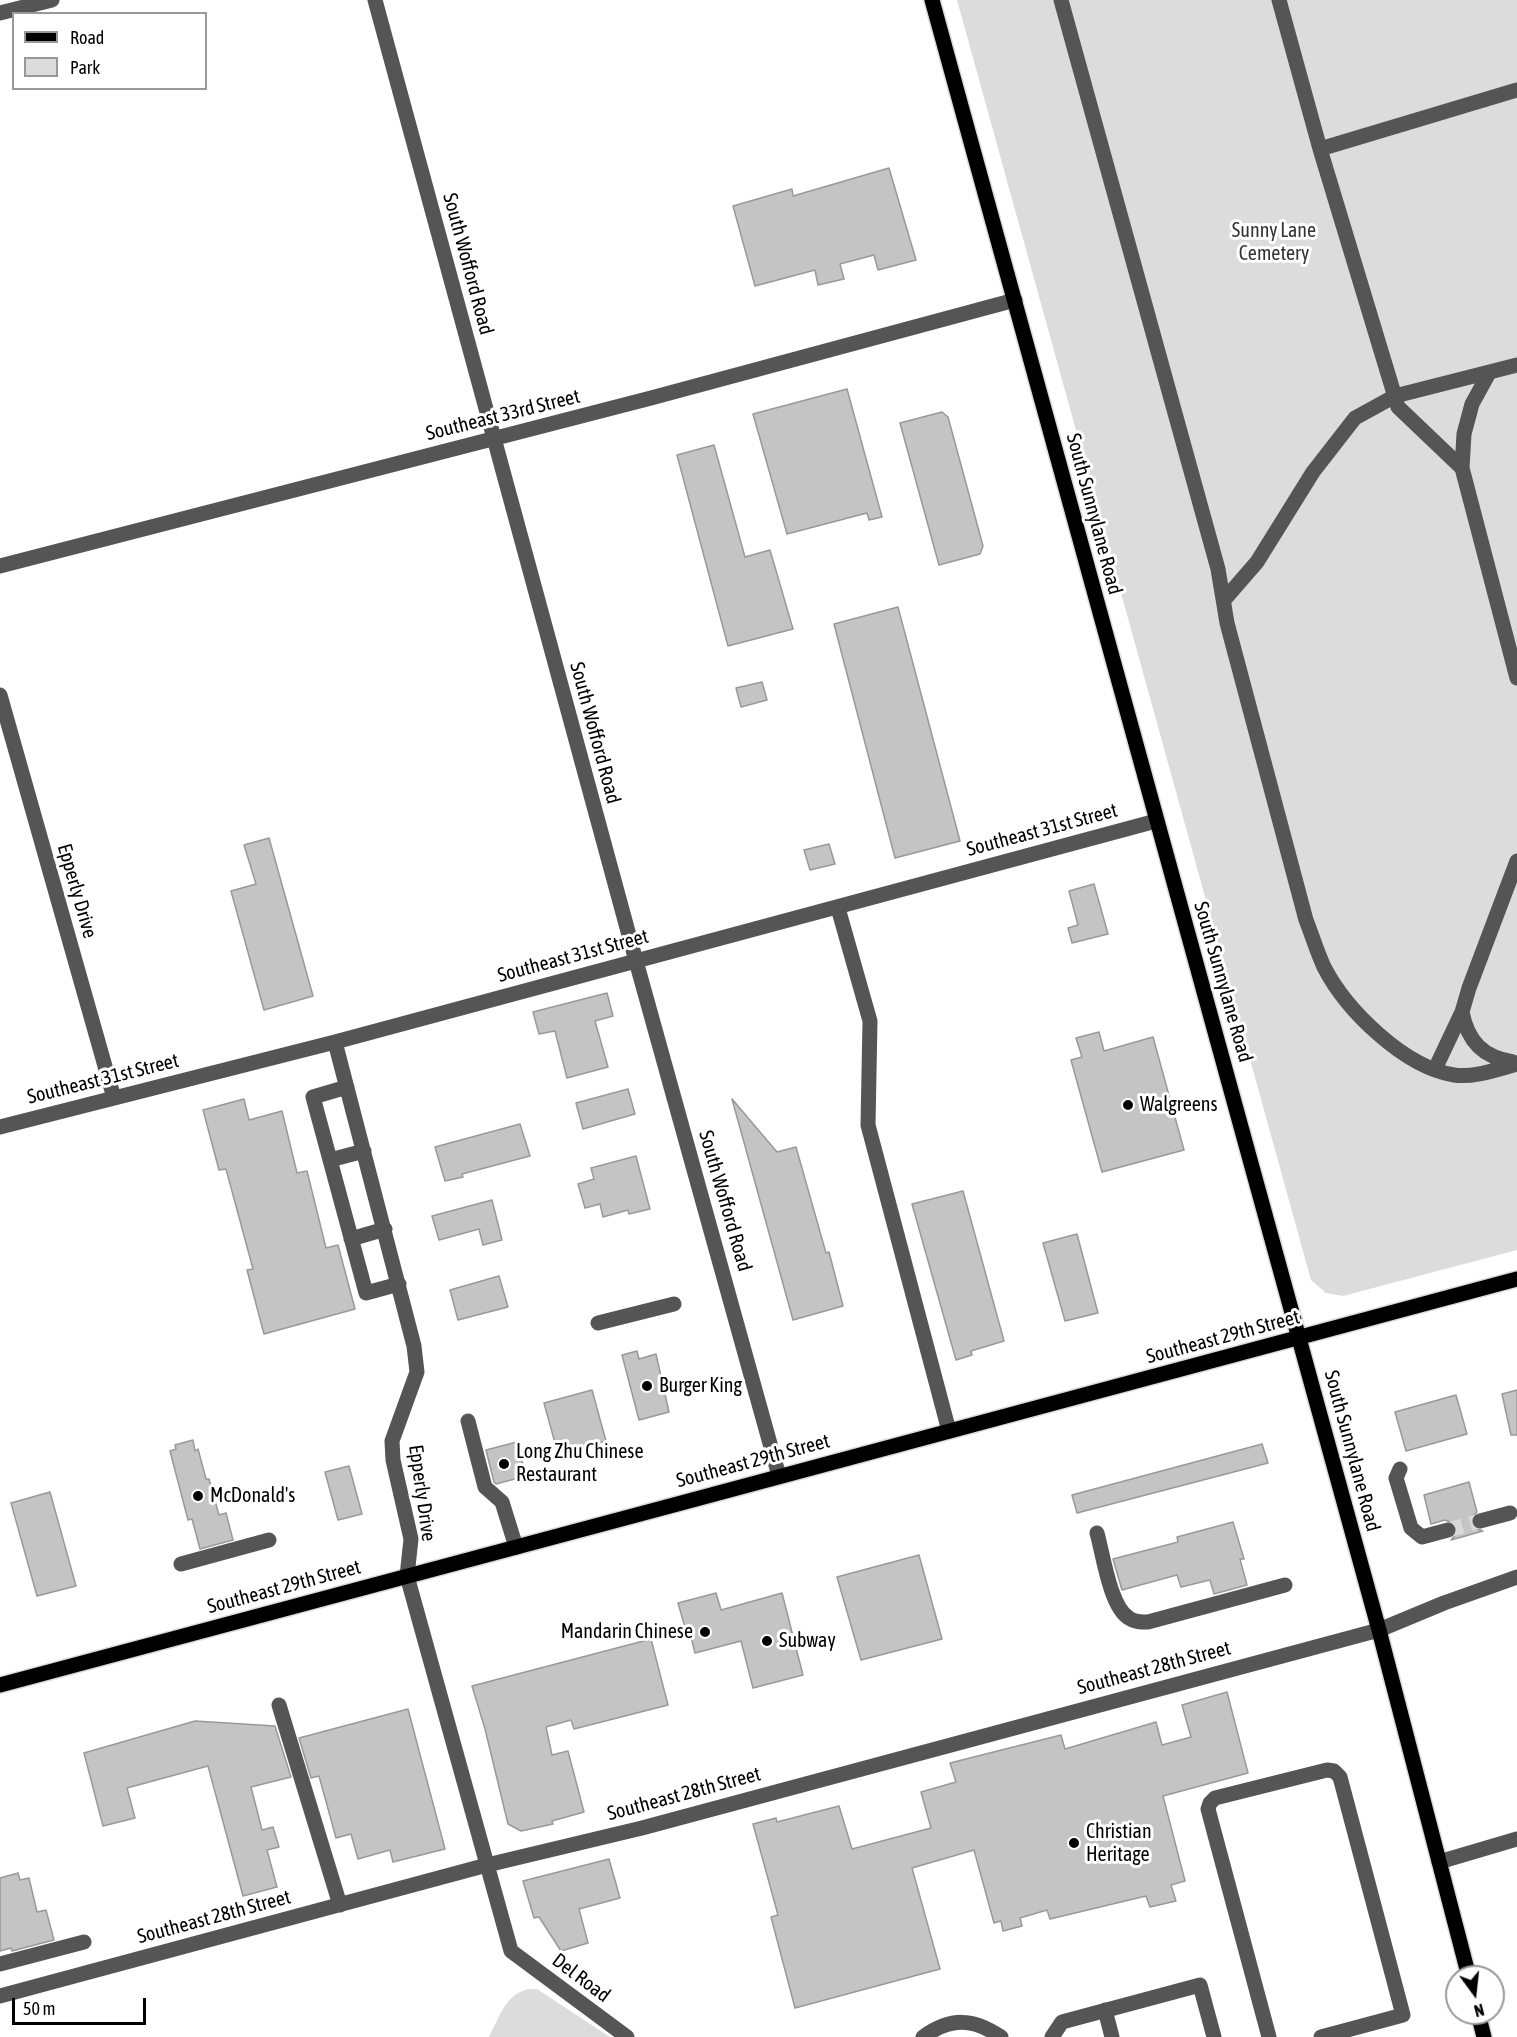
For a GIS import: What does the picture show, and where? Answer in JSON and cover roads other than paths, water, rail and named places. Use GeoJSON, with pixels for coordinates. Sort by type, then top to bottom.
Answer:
{"type":"FeatureCollection","features":[{"type":"Feature","properties":{"kind":"main road","name":"South Sunnylane Road"},"geometry":{"type":"LineString","coordinates":[[932,0],[1379,1630],[1466,1965]]}},
{"type":"Feature","properties":{"kind":"main road","name":"Southeast 29th Street"},"geometry":{"type":"LineString","coordinates":[[0,1685],[1517,1280]]}},
{"type":"Feature","properties":{"kind":"street"},"geometry":{"type":"LineString","coordinates":[[0,13],[52,0]]}},
{"type":"Feature","properties":{"kind":"street","name":"South Wofford Road"},"geometry":{"type":"LineString","coordinates":[[375,0],[493,439],[779,1476]]}},
{"type":"Feature","properties":{"kind":"street"},"geometry":{"type":"LineString","coordinates":[[1061,0],[1218,569],[1227,623],[1306,920],[1325,968],[1345,999],[1379,1034],[1404,1053],[1435,1069],[1455,1075],[1479,1073],[1517,1064]]}},
{"type":"Feature","properties":{"kind":"street"},"geometry":{"type":"LineString","coordinates":[[1279,0],[1320,150],[1398,407],[1462,468]]}},
{"type":"Feature","properties":{"kind":"street"},"geometry":{"type":"LineString","coordinates":[[1320,150],[1517,90]]}},
{"type":"Feature","properties":{"kind":"street","name":"Southeast 33rd Street"},"geometry":{"type":"LineString","coordinates":[[0,566],[493,439],[1015,300]]}},
{"type":"Feature","properties":{"kind":"street"},"geometry":{"type":"LineString","coordinates":[[1224,600],[1257,562],[1313,472],[1355,418],[1395,396],[1517,365]]}},
{"type":"Feature","properties":{"kind":"street"},"geometry":{"type":"LineString","coordinates":[[1489,373],[1472,404],[1464,434],[1462,468],[1517,678]]}},
{"type":"Feature","properties":{"kind":"street","name":"Epperly Drive"},"geometry":{"type":"LineString","coordinates":[[0,695],[114,1098]]}},
{"type":"Feature","properties":{"kind":"street","name":"Southeast 31st Street"},"geometry":{"type":"LineString","coordinates":[[0,1127],[335,1042],[1156,821]]}},
{"type":"Feature","properties":{"kind":"street"},"geometry":{"type":"LineString","coordinates":[[1435,1069],[1462,1012],[1517,861]]}},
{"type":"Feature","properties":{"kind":"street"},"geometry":{"type":"LineString","coordinates":[[838,908],[870,1021],[868,1125],[949,1431]]}},
{"type":"Feature","properties":{"kind":"street"},"geometry":{"type":"LineString","coordinates":[[1462,1012],[1465,1026],[1477,1046],[1496,1059],[1517,1064]]}},
{"type":"Feature","properties":{"kind":"street","name":"Epperly Drive"},"geometry":{"type":"LineString","coordinates":[[335,1042],[414,1346],[417,1372],[392,1441],[393,1460],[411,1539],[407,1576],[511,1951]]}},
{"type":"Feature","properties":{"kind":"street"},"geometry":{"type":"LineString","coordinates":[[347,1087],[313,1097],[366,1293],[399,1284]]}},
{"type":"Feature","properties":{"kind":"street"},"geometry":{"type":"LineString","coordinates":[[330,1160],[364,1151]]}},
{"type":"Feature","properties":{"kind":"street"},"geometry":{"type":"LineString","coordinates":[[351,1239],[385,1229]]}},
{"type":"Feature","properties":{"kind":"street"},"geometry":{"type":"LineString","coordinates":[[598,1323],[674,1304]]}},
{"type":"Feature","properties":{"kind":"street"},"geometry":{"type":"LineString","coordinates":[[468,1421],[485,1487],[502,1502],[516,1547]]}},
{"type":"Feature","properties":{"kind":"street"},"geometry":{"type":"LineString","coordinates":[[1400,1469],[1396,1478],[1410,1528],[1422,1537],[1448,1530]]}},
{"type":"Feature","properties":{"kind":"street"},"geometry":{"type":"LineString","coordinates":[[1480,1521],[1510,1513]]}},
{"type":"Feature","properties":{"kind":"street"},"geometry":{"type":"LineString","coordinates":[[1097,1533],[1119,1608],[1129,1618],[1137,1621],[1148,1622],[1285,1586]]}},
{"type":"Feature","properties":{"kind":"street"},"geometry":{"type":"LineString","coordinates":[[181,1564],[269,1540]]}},
{"type":"Feature","properties":{"kind":"street","name":"Southeast 28th Street"},"geometry":{"type":"LineString","coordinates":[[0,1996],[487,1865],[642,1828],[1379,1630],[1444,1603],[1517,1577]]}},
{"type":"Feature","properties":{"kind":"street"},"geometry":{"type":"LineString","coordinates":[[279,1705],[340,1905]]}},
{"type":"Feature","properties":{"kind":"street"},"geometry":{"type":"LineString","coordinates":[[1269,2037],[1208,1809],[1215,1798],[1334,1770],[1340,1777],[1403,2015],[1321,2037]]}},
{"type":"Feature","properties":{"kind":"street"},"geometry":{"type":"LineString","coordinates":[[1440,1862],[1517,1839]]}},
{"type":"Feature","properties":{"kind":"street"},"geometry":{"type":"LineString","coordinates":[[0,1965],[84,1942]]}},
{"type":"Feature","properties":{"kind":"street","name":"Del Road"},"geometry":{"type":"LineString","coordinates":[[511,1951],[627,2037]]}},
{"type":"Feature","properties":{"kind":"street"},"geometry":{"type":"LineString","coordinates":[[1052,2037],[1062,2022],[1200,1985],[1214,2037]]}},
{"type":"Feature","properties":{"kind":"street"},"geometry":{"type":"LineString","coordinates":[[1105,2010],[1112,2037]]}},
{"type":"Feature","properties":{"kind":"street"},"geometry":{"type":"LineString","coordinates":[[923,2037],[940,2026],[955,2022],[987,2027],[1001,2037]]}},
{"type":"Feature","properties":{"kind":"tunnel"},"geometry":{"type":"LineString","coordinates":[[1448,1530],[1480,1521]]}},
{"type":"Feature","properties":{"kind":"place","name":"Walgreens"},"geometry":{"type":"Point","coordinates":[1128,1105]}},
{"type":"Feature","properties":{"kind":"place","name":"Burger King"},"geometry":{"type":"Point","coordinates":[647,1386]}},
{"type":"Feature","properties":{"kind":"place","name":"Long Zhu Chinese Restaurant"},"geometry":{"type":"Point","coordinates":[504,1464]}},
{"type":"Feature","properties":{"kind":"place","name":"McDonald's"},"geometry":{"type":"Point","coordinates":[198,1496]}},
{"type":"Feature","properties":{"kind":"place","name":"Mandarin Chinese"},"geometry":{"type":"Point","coordinates":[705,1632]}},
{"type":"Feature","properties":{"kind":"place","name":"Subway"},"geometry":{"type":"Point","coordinates":[767,1641]}},
{"type":"Feature","properties":{"kind":"place","name":"Christian Heritage"},"geometry":{"type":"Point","coordinates":[1074,1843]}},
{"type":"Feature","properties":{"kind":"park label","name":"Sunny Lane Cemetery"},"geometry":{"type":"Point","coordinates":[1274,242]}}]}
